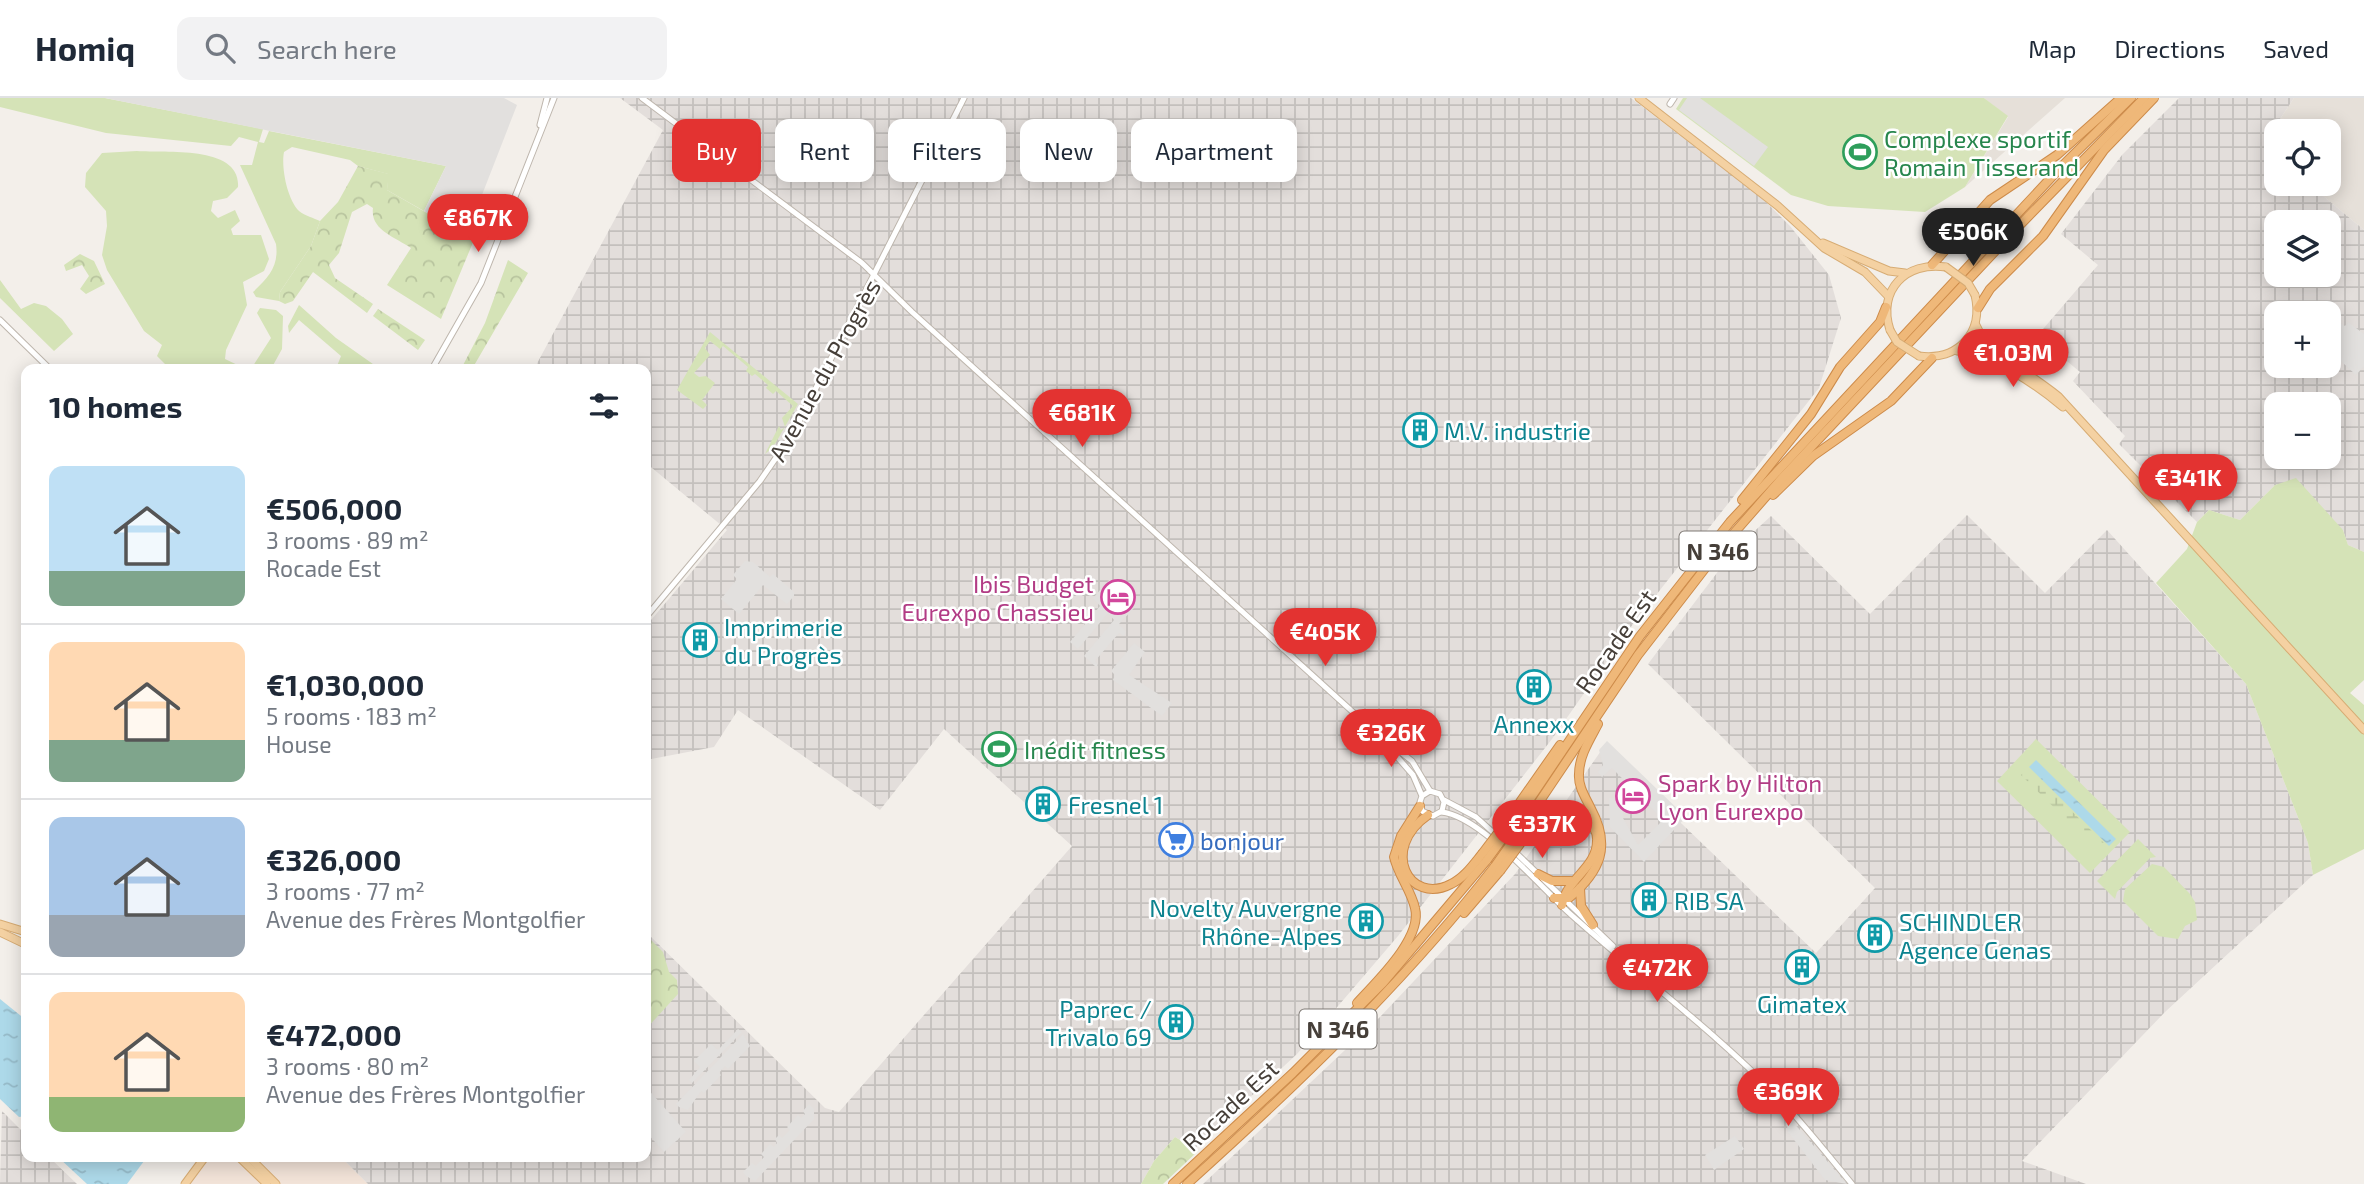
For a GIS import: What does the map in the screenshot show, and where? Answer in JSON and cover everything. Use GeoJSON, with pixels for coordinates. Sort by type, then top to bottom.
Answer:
{"type":"FeatureCollection","features":[{"type":"Feature","properties":{"kind":"highway"},"geometry":{"type":"LineString","coordinates":[[1932,265],[1990,200],[2057,155],[2120,98]]}},
{"type":"Feature","properties":{"kind":"highway","name":"Rocade Est"},"geometry":{"type":"LineString","coordinates":[[1173,1184],[1334,1033],[1420,942],[1506,827],[1575,723],[1584,718],[1640,636],[1730,522],[2061,167],[2130,98]]}},
{"type":"Feature","properties":{"kind":"highway","name":"Rocade Est"},"geometry":{"type":"LineString","coordinates":[[1187,1184],[1369,1012],[1497,868],[1520,838],[1602,709],[1665,618],[1754,509],[2058,184],[2144,98]]}},
{"type":"Feature","properties":{"kind":"highway"},"geometry":{"type":"LineString","coordinates":[[1978,308],[1996,283],[2032,249],[2095,161],[2154,98]]}},
{"type":"Feature","properties":{"kind":"highway"},"geometry":{"type":"LineString","coordinates":[[1730,522],[1733,510],[1811,414],[1840,367],[1880,322],[1886,307]]}},
{"type":"Feature","properties":{"kind":"highway"},"geometry":{"type":"LineString","coordinates":[[1754,509],[1763,506],[1820,450],[1891,401],[1932,358]]}},
{"type":"Feature","properties":{"kind":"highway"},"geometry":{"type":"LineString","coordinates":[[1559,900],[1569,898],[1580,888],[1600,858],[1603,845],[1603,832],[1582,792],[1578,775],[1602,709]]}},
{"type":"Feature","properties":{"kind":"highway"},"geometry":{"type":"LineString","coordinates":[[1334,1033],[1336,1024],[1380,977],[1415,927],[1415,907],[1394,857],[1401,836],[1420,806]]}},
{"type":"Feature","properties":{"kind":"highway"},"geometry":{"type":"LineString","coordinates":[[1520,838],[1550,814],[1564,810],[1580,814],[1593,825],[1598,839],[1594,856],[1559,900]]}},
{"type":"Feature","properties":{"kind":"highway"},"geometry":{"type":"LineString","coordinates":[[1428,815],[1414,827],[1401,849],[1403,865],[1417,884],[1433,889],[1449,886],[1484,857]]}},
{"type":"Feature","properties":{"kind":"highway"},"geometry":{"type":"LineString","coordinates":[[1538,874],[1552,881],[1572,881]]}},
{"type":"Feature","properties":{"kind":"highway"},"geometry":{"type":"LineString","coordinates":[[1580,888],[1581,906],[1593,925]]}},
{"type":"Feature","properties":{"kind":"main road"},"geometry":{"type":"LineString","coordinates":[[1639,98],[1824,248],[1865,272],[1888,296]]}},
{"type":"Feature","properties":{"kind":"main road"},"geometry":{"type":"LineString","coordinates":[[1805,231],[1866,262],[1906,273],[1932,265],[1946,267],[1968,283],[1978,308],[1976,325],[1969,340],[1957,351]]}},
{"type":"Feature","properties":{"kind":"main road"},"geometry":{"type":"LineString","coordinates":[[1906,273],[1888,296],[1886,307],[1890,330],[1897,342],[1919,356],[1932,358],[1968,351],[2022,378],[2074,415]]}},
{"type":"Feature","properties":{"kind":"main road"},"geometry":{"type":"LineString","coordinates":[[1976,325],[1984,340],[2033,374],[2059,397],[2364,727]]}},
{"type":"Feature","properties":{"kind":"main road"},"geometry":{"type":"LineString","coordinates":[[0,924],[21,930]]}},
{"type":"Feature","properties":{"kind":"main road"},"geometry":{"type":"LineString","coordinates":[[0,932],[21,942]]}},
{"type":"Feature","properties":{"kind":"main road"},"geometry":{"type":"LineString","coordinates":[[185,1184],[200,1162]]}},
{"type":"Feature","properties":{"kind":"main road"},"geometry":{"type":"LineString","coordinates":[[244,1162],[267,1184]]}},
{"type":"Feature","properties":{"kind":"main road"},"geometry":{"type":"LineString","coordinates":[[254,1162],[276,1184]]}},
{"type":"Feature","properties":{"kind":"street"},"geometry":{"type":"LineString","coordinates":[[534,145],[547,98]]}},
{"type":"Feature","properties":{"kind":"street"},"geometry":{"type":"LineString","coordinates":[[435,364],[481,283],[554,98]]}},
{"type":"Feature","properties":{"kind":"street"},"geometry":{"type":"LineString","coordinates":[[642,98],[876,276],[1376,733],[1412,761],[1430,791],[1440,794],[1444,800],[1476,817],[1538,874],[1559,900],[1593,925],[1628,960]]}},
{"type":"Feature","properties":{"kind":"street","name":"Avenue du Progrès"},"geometry":{"type":"LineString","coordinates":[[651,611],[786,445],[876,276],[964,98]]}},
{"type":"Feature","properties":{"kind":"street"},"geometry":{"type":"LineString","coordinates":[[0,320],[45,364]]}},
{"type":"Feature","properties":{"kind":"street"},"geometry":{"type":"LineString","coordinates":[[1376,733],[1413,775],[1422,796],[1420,806],[1428,815],[1441,811],[1453,813],[1476,826],[1775,1094],[1852,1184]]}},
{"type":"Feature","properties":{"kind":"street"},"geometry":{"type":"LineString","coordinates":[[1422,796],[1430,791]]}},
{"type":"Feature","properties":{"kind":"street"},"geometry":{"type":"LineString","coordinates":[[1441,811],[1444,800]]}},
{"type":"Feature","properties":{"kind":"shaded area"},"geometry":{"type":"Polygon","coordinates":[[[105,98],[504,98],[517,105],[466,236],[424,211],[446,166],[105,98]]]}},
{"type":"Feature","properties":{"kind":"shaded area"},"geometry":{"type":"Polygon","coordinates":[[[620,98],[1631,98],[1761,197],[1790,226],[1829,275],[1841,318],[1819,388],[1627,632],[1552,739],[1398,936],[1297,1054],[1195,1148],[1175,1137],[1154,1161],[1141,1184],[368,1184],[346,1162],[651,1162],[651,937],[825,1108],[839,1112],[1072,846],[944,729],[880,810],[738,710],[714,747],[651,759],[651,620],[727,530],[651,467],[651,364],[537,364],[663,130],[620,98]]]}},
{"type":"Feature","properties":{"kind":"shaded area"},"geometry":{"type":"Polygon","coordinates":[[[1687,98],[1700,98],[1768,147],[1754,166],[1679,110],[1687,98]]]}},
{"type":"Feature","properties":{"kind":"shaded area"},"geometry":{"type":"Polygon","coordinates":[[[1984,98],[2065,98],[1965,187],[2008,117],[1984,98]]]}},
{"type":"Feature","properties":{"kind":"shaded area"},"geometry":{"type":"Polygon","coordinates":[[[2179,98],[2294,98],[2280,119],[2264,119],[2264,196],[2323,196],[2340,210],[2264,210],[2264,287],[2341,287],[2341,211],[2364,230],[2364,552],[2348,545],[2343,530],[2275,485],[2240,520],[2209,510],[2197,522],[2119,444],[2125,436],[2073,381],[2080,372],[2037,336],[2098,265],[2061,234],[2122,155],[2179,98]]]}},
{"type":"Feature","properties":{"kind":"shaded area"},"geometry":{"type":"Polygon","coordinates":[[[2294,98],[2364,98],[2364,230],[2323,196],[2341,196],[2341,119],[2280,119],[2294,98]]]}},
{"type":"Feature","properties":{"kind":"shaded area"},"geometry":{"type":"Polygon","coordinates":[[[2348,322],[2364,334],[2364,366],[2356,375],[2341,361],[2341,324],[2345,326],[2348,322]]]}},
{"type":"Feature","properties":{"kind":"shaded area"},"geometry":{"type":"Polygon","coordinates":[[[1967,515],[2045,593],[2107,530],[2246,684],[2308,843],[2313,875],[2165,1012],[2022,1161],[2086,1184],[1203,1184],[1380,1017],[1515,874],[1603,748],[1816,953],[1875,888],[1648,664],[1735,549],[1771,516],[1870,614],[1967,515]]]}},
{"type":"Feature","properties":{"kind":"shaded area"},"geometry":{"type":"Polygon","coordinates":[[[745,561],[753,562],[770,577],[773,574],[794,592],[794,596],[787,604],[763,585],[739,614],[721,599],[737,579],[733,575],[745,561]]]}},
{"type":"Feature","properties":{"kind":"shaded area"},"geometry":{"type":"Polygon","coordinates":[[[1110,579],[1119,588],[1105,605],[1111,610],[1127,594],[1134,600],[1129,603],[1134,608],[1119,624],[1126,632],[1124,636],[1119,633],[1095,661],[1098,665],[1096,667],[1084,656],[1114,620],[1108,613],[1078,649],[1070,642],[1100,606],[1093,598],[1110,579]]]}},
{"type":"Feature","properties":{"kind":"shaded area"},"geometry":{"type":"Polygon","coordinates":[[[1134,643],[1145,652],[1129,675],[1172,703],[1162,716],[1113,680],[1115,675],[1111,671],[1134,643]]]}},
{"type":"Feature","properties":{"kind":"shaded area"},"geometry":{"type":"Polygon","coordinates":[[[1607,741],[1686,817],[1644,862],[1610,827],[1609,798],[1622,799],[1623,818],[1638,845],[1663,820],[1612,768],[1602,777],[1598,772],[1603,765],[1599,750],[1607,741]]]}},
{"type":"Feature","properties":{"kind":"shaded area"},"geometry":{"type":"Polygon","coordinates":[[[738,1029],[742,1032],[692,1083],[689,1080],[700,1067],[694,1061],[711,1044],[718,1050],[738,1029]]]}},
{"type":"Feature","properties":{"kind":"shaded area"},"geometry":{"type":"Polygon","coordinates":[[[743,1034],[750,1046],[728,1069],[725,1066],[719,1073],[721,1075],[704,1093],[701,1091],[688,1110],[679,1107],[676,1104],[743,1034]]]}},
{"type":"Feature","properties":{"kind":"shaded area"},"geometry":{"type":"Polygon","coordinates":[[[651,1093],[686,1132],[664,1152],[651,1138],[651,1093]]]}},
{"type":"Feature","properties":{"kind":"shaded area"},"geometry":{"type":"Polygon","coordinates":[[[809,1104],[814,1109],[814,1119],[755,1181],[746,1176],[743,1172],[752,1163],[756,1166],[764,1157],[761,1154],[770,1144],[774,1147],[777,1143],[775,1139],[779,1135],[782,1138],[790,1130],[787,1127],[798,1115],[801,1118],[805,1114],[803,1111],[809,1104]]]}},
{"type":"Feature","properties":{"kind":"shaded area"},"geometry":{"type":"Polygon","coordinates":[[[2,1111],[21,1130],[21,1162],[54,1162],[77,1184],[0,1184],[2,1111]]]}},
{"type":"Feature","properties":{"kind":"shaded area"},"geometry":{"type":"Polygon","coordinates":[[[1785,1113],[1847,1184],[1825,1180],[1788,1132],[1785,1113]]]}},
{"type":"Feature","properties":{"kind":"shaded area"},"geometry":{"type":"Polygon","coordinates":[[[1735,1136],[1744,1149],[1714,1170],[1705,1155],[1735,1136]]]}},
{"type":"Feature","properties":{"kind":"shaded area"},"geometry":{"type":"Polygon","coordinates":[[[204,1162],[346,1162],[368,1184],[189,1184],[204,1162]]]}},
{"type":"Feature","properties":{"kind":"green space"},"geometry":{"type":"Polygon","coordinates":[[[0,98],[105,98],[263,129],[259,142],[264,143],[269,131],[446,166],[424,211],[387,190],[388,174],[358,166],[350,160],[292,147],[284,152],[284,174],[291,199],[299,211],[320,221],[311,246],[280,292],[279,301],[256,297],[253,292],[272,271],[277,252],[276,244],[240,165],[252,165],[258,142],[239,137],[231,146],[106,133],[0,107],[0,98]]]}},
{"type":"Feature","properties":{"kind":"green space","name":"Complexe sportif Romain Tisserand"},"geometry":{"type":"Polygon","coordinates":[[[1683,98],[1984,98],[2008,116],[1965,187],[1925,212],[1828,206],[1791,195],[1676,109],[1683,98]]]}},
{"type":"Feature","properties":{"kind":"green space"},"geometry":{"type":"Polygon","coordinates":[[[137,151],[200,154],[228,164],[236,173],[238,187],[227,198],[213,201],[211,211],[218,218],[235,210],[240,221],[231,229],[233,235],[261,235],[269,259],[264,271],[243,282],[247,305],[226,350],[225,359],[236,364],[165,364],[157,356],[162,345],[144,331],[107,270],[102,255],[107,226],[106,211],[85,187],[86,173],[102,153],[137,151]]]}},
{"type":"Feature","properties":{"kind":"green space"},"geometry":{"type":"Polygon","coordinates":[[[358,166],[389,174],[387,190],[474,240],[441,319],[387,285],[411,248],[379,227],[373,216],[373,208],[367,204],[352,212],[339,253],[329,265],[335,278],[373,304],[367,313],[313,272],[293,301],[285,304],[279,301],[280,292],[311,246],[320,221],[338,202],[358,166]]]}},
{"type":"Feature","properties":{"kind":"green space"},"geometry":{"type":"Polygon","coordinates":[[[80,254],[94,261],[105,284],[86,294],[80,289],[89,276],[82,265],[66,271],[64,265],[80,254]]]}},
{"type":"Feature","properties":{"kind":"green space"},"geometry":{"type":"Polygon","coordinates":[[[508,260],[528,273],[475,364],[464,364],[485,323],[508,260]]]}},
{"type":"Feature","properties":{"kind":"green space"},"geometry":{"type":"Polygon","coordinates":[[[0,280],[21,309],[34,303],[46,306],[62,319],[73,334],[54,351],[0,298],[0,280]]]}},
{"type":"Feature","properties":{"kind":"green space"},"geometry":{"type":"Polygon","coordinates":[[[299,305],[336,338],[373,364],[338,364],[341,356],[299,320],[289,333],[288,326],[299,305]]]}},
{"type":"Feature","properties":{"kind":"green space"},"geometry":{"type":"Polygon","coordinates":[[[260,308],[276,310],[283,316],[282,349],[274,364],[254,364],[271,338],[257,313],[260,308]]]}},
{"type":"Feature","properties":{"kind":"green space"},"geometry":{"type":"Polygon","coordinates":[[[378,309],[425,340],[418,350],[373,316],[378,309]]]}},
{"type":"Feature","properties":{"kind":"green space"},"geometry":{"type":"Polygon","coordinates":[[[710,332],[798,404],[785,427],[782,418],[793,406],[776,391],[773,394],[766,388],[768,385],[755,374],[752,376],[746,371],[748,367],[723,346],[720,349],[710,341],[705,348],[710,355],[694,373],[699,377],[706,376],[715,383],[702,400],[707,405],[703,409],[677,390],[710,332]]]}},
{"type":"Feature","properties":{"kind":"green space"},"geometry":{"type":"Polygon","coordinates":[[[779,426],[781,430],[785,427],[773,447],[765,454],[779,426]]]}},
{"type":"Feature","properties":{"kind":"green space"},"geometry":{"type":"Polygon","coordinates":[[[2296,478],[2343,530],[2348,545],[2364,552],[2364,680],[2350,693],[2364,705],[2364,849],[2313,875],[2308,843],[2246,684],[2156,583],[2187,549],[2197,522],[2209,510],[2240,520],[2275,485],[2296,478]]]}},
{"type":"Feature","properties":{"kind":"green space"},"geometry":{"type":"Polygon","coordinates":[[[2036,739],[2130,832],[2090,873],[1997,781],[2036,739]]]}},
{"type":"Feature","properties":{"kind":"green space"},"geometry":{"type":"Polygon","coordinates":[[[2028,768],[2108,847],[2101,854],[2021,775],[2028,768]]]}},
{"type":"Feature","properties":{"kind":"green space"},"geometry":{"type":"Polygon","coordinates":[[[2138,839],[2156,857],[2150,858],[2117,892],[2115,899],[2097,881],[2138,839]]]}},
{"type":"Feature","properties":{"kind":"green space"},"geometry":{"type":"Polygon","coordinates":[[[2152,864],[2164,867],[2195,902],[2197,920],[2185,926],[2178,939],[2158,936],[2123,901],[2125,889],[2152,864]]]}},
{"type":"Feature","properties":{"kind":"green space"},"geometry":{"type":"Polygon","coordinates":[[[651,940],[663,952],[669,972],[677,980],[678,994],[651,1024],[651,940]]]}},
{"type":"Feature","properties":{"kind":"green space"},"geometry":{"type":"Polygon","coordinates":[[[1175,1137],[1198,1151],[1163,1184],[1141,1184],[1154,1161],[1175,1137]]]}},
{"type":"Feature","properties":{"kind":"water"},"geometry":{"type":"Polygon","coordinates":[[[2036,760],[2116,839],[2109,846],[2029,767],[2036,760]]]}},
{"type":"Feature","properties":{"kind":"water"},"geometry":{"type":"Polygon","coordinates":[[[0,999],[21,1016],[21,1117],[0,1099],[0,999]]]}},
{"type":"Feature","properties":{"kind":"water"},"geometry":{"type":"Polygon","coordinates":[[[63,1162],[143,1162],[127,1184],[87,1184],[63,1162]]]}},
{"type":"Feature","properties":{"kind":"place","name":"Complexe sportif Romain Tisserand"},"geometry":{"type":"Point","coordinates":[1860,152]}},
{"type":"Feature","properties":{"kind":"place","name":"M.V. industrie"},"geometry":{"type":"Point","coordinates":[1420,430]}},
{"type":"Feature","properties":{"kind":"place","name":"Ibis Budget Eurexpo Chassieu"},"geometry":{"type":"Point","coordinates":[1118,597]}},
{"type":"Feature","properties":{"kind":"place","name":"Imprimerie du Progrès"},"geometry":{"type":"Point","coordinates":[700,640]}},
{"type":"Feature","properties":{"kind":"place","name":"Annexx"},"geometry":{"type":"Point","coordinates":[1534,687]}},
{"type":"Feature","properties":{"kind":"place","name":"Inédit fitness"},"geometry":{"type":"Point","coordinates":[999,749]}},
{"type":"Feature","properties":{"kind":"place","name":"Spark by Hilton Lyon Eurexpo"},"geometry":{"type":"Point","coordinates":[1633,796]}},
{"type":"Feature","properties":{"kind":"place","name":"Fresnel 1"},"geometry":{"type":"Point","coordinates":[1043,804]}},
{"type":"Feature","properties":{"kind":"place","name":"bonjour"},"geometry":{"type":"Point","coordinates":[1176,840]}},
{"type":"Feature","properties":{"kind":"place","name":"RIB SA"},"geometry":{"type":"Point","coordinates":[1649,900]}},
{"type":"Feature","properties":{"kind":"place","name":"Novelty Auvergne Rhône-Alpes"},"geometry":{"type":"Point","coordinates":[1366,921]}},
{"type":"Feature","properties":{"kind":"place","name":"SCHINDLER Agence Genas"},"geometry":{"type":"Point","coordinates":[1875,935]}},
{"type":"Feature","properties":{"kind":"place","name":"Gimatex"},"geometry":{"type":"Point","coordinates":[1802,967]}},
{"type":"Feature","properties":{"kind":"place","name":"Paprec / Trivalo 69"},"geometry":{"type":"Point","coordinates":[1176,1022]}}]}
